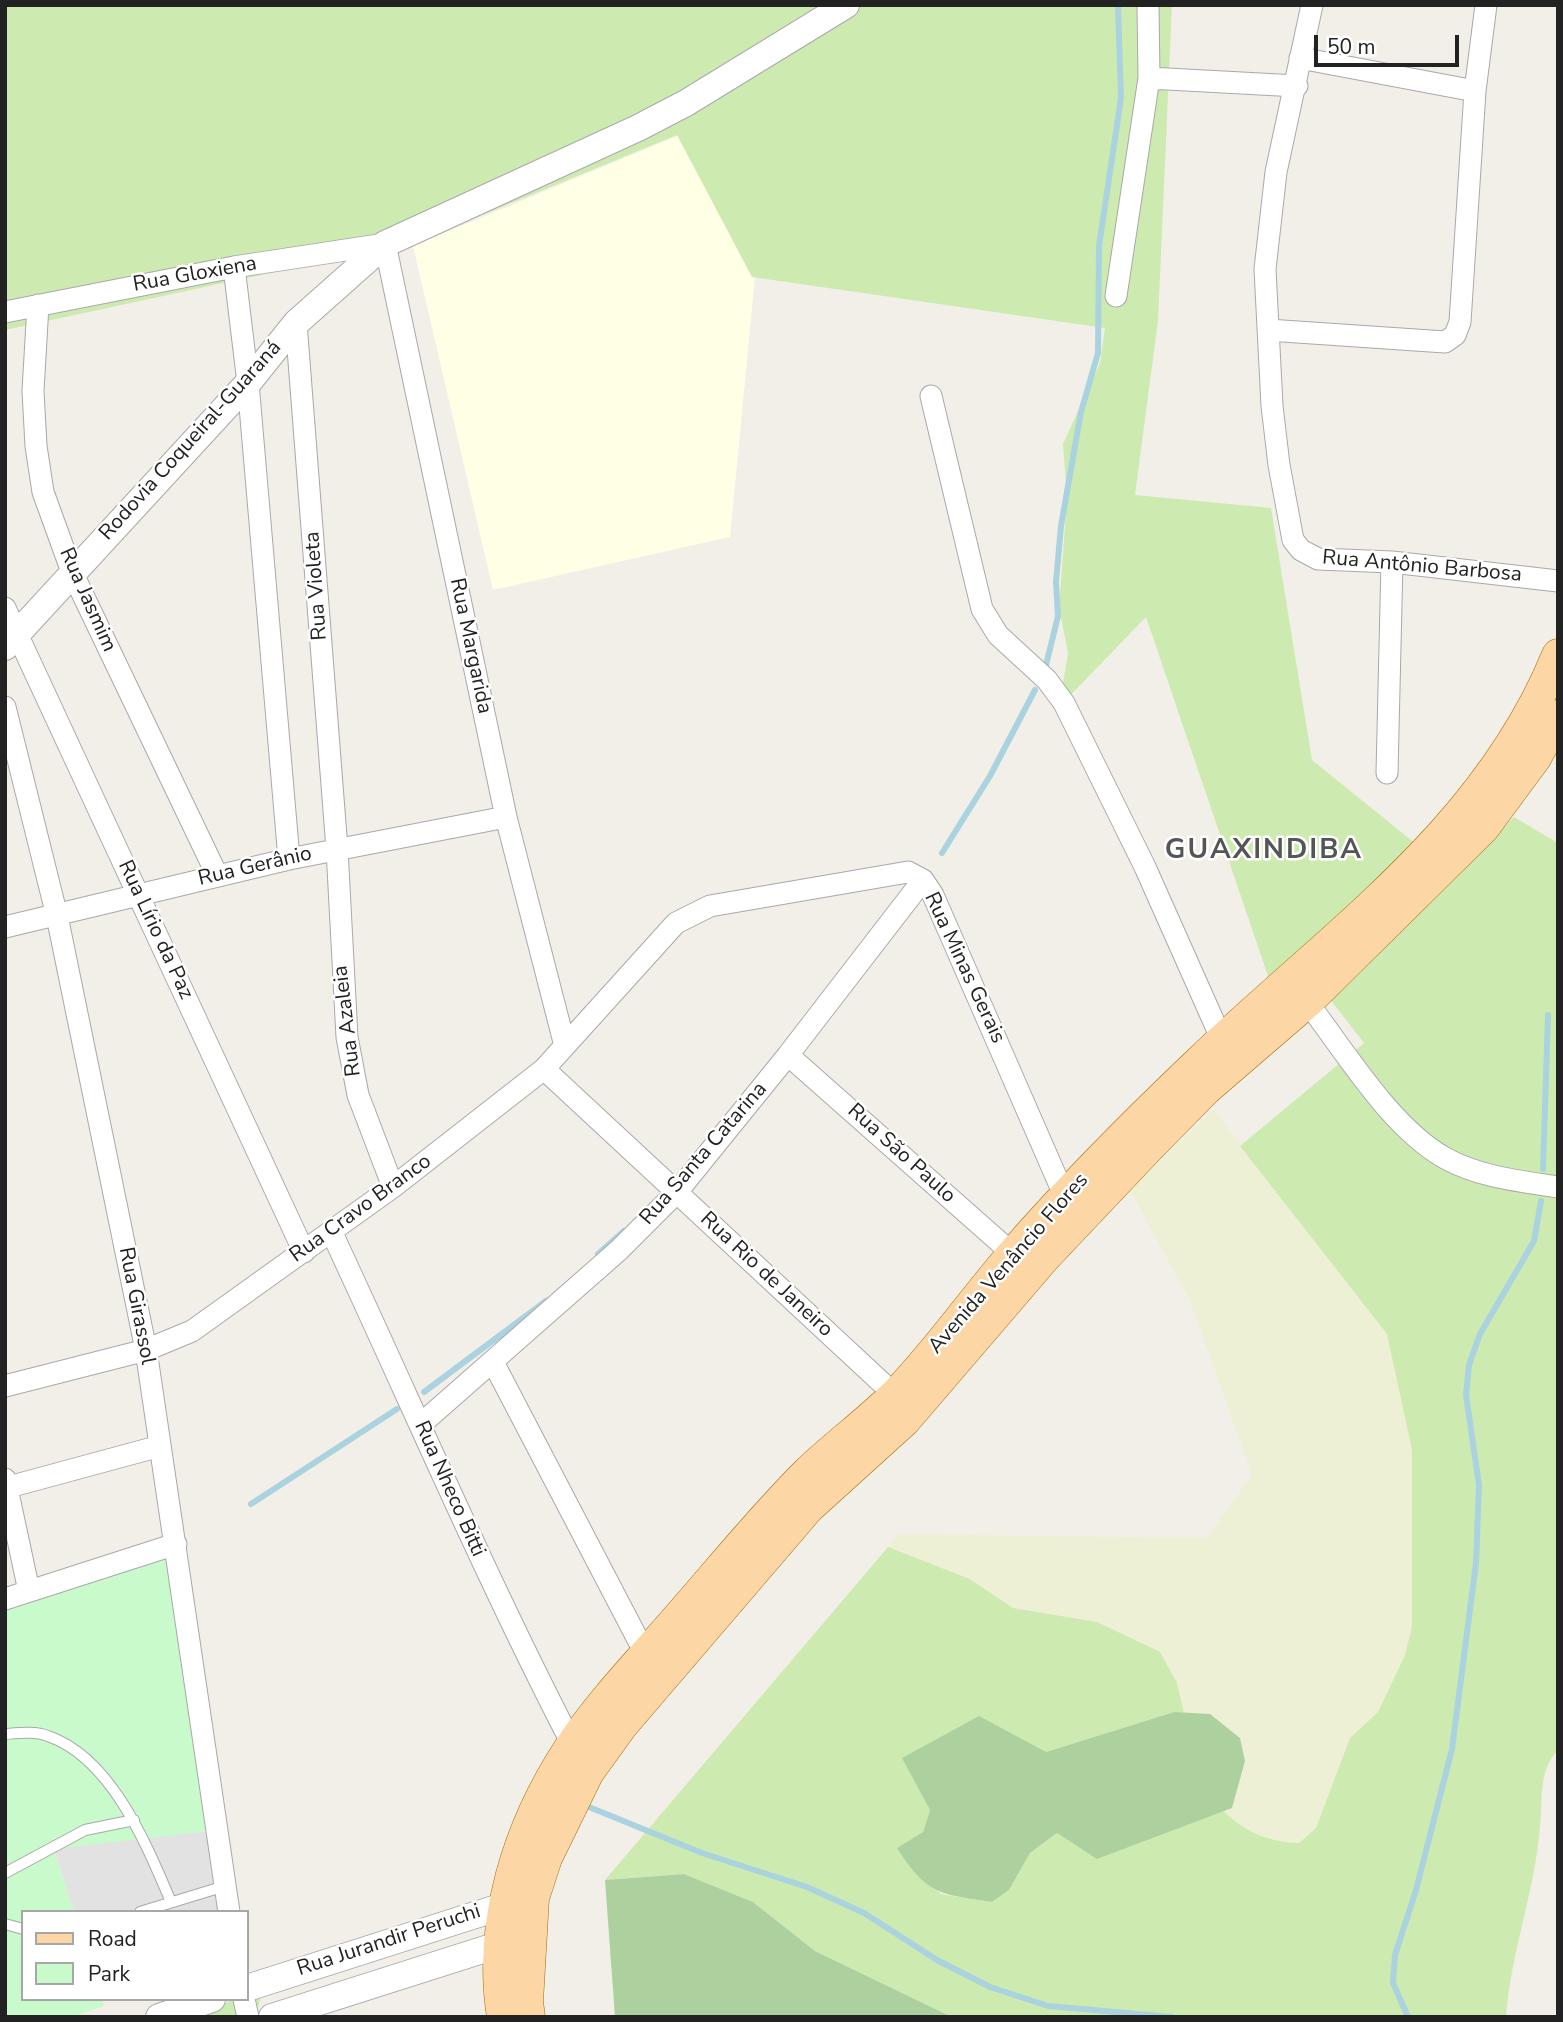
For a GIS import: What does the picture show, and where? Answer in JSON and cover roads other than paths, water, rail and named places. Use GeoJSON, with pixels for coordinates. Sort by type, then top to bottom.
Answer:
{"type":"FeatureCollection","features":[{"type":"Feature","properties":{"kind":"main road","name":"Avenida Venâncio Flores"},"geometry":{"type":"LineString","coordinates":[[518,1901],[528,1828],[545,1791],[572,1744],[646,1655],[788,1493],[895,1395],[1013,1254],[1065,1197],[1222,1040],[1404,875],[1450,827],[1488,782],[1522,730],[1558,655]]}},
{"type":"Feature","properties":{"kind":"main road","name":"Avenida Venâncio Flores"},"geometry":{"type":"LineString","coordinates":[[518,1901],[588,1772],[622,1725],[808,1508],[886,1438],[932,1391],[1043,1259],[1206,1089],[1307,1002],[1484,827],[1535,758],[1558,716]]}},
{"type":"Feature","properties":{"kind":"main road"},"geometry":{"type":"LineString","coordinates":[[518,1901],[530,1936],[529,2017]]}},
{"type":"Feature","properties":{"kind":"main road"},"geometry":{"type":"LineString","coordinates":[[503,2017],[498,1943],[518,1901]]}},
{"type":"Feature","properties":{"kind":"street","name":"Rodovia Coqueiral-Guaraná"},"geometry":{"type":"LineString","coordinates":[[11,641],[248,383],[296,323],[385,244],[638,128],[686,103],[846,5]]}},
{"type":"Feature","properties":{"kind":"street"},"geometry":{"type":"LineString","coordinates":[[1116,296],[1149,78],[1148,5]]}},
{"type":"Feature","properties":{"kind":"street"},"geometry":{"type":"LineString","coordinates":[[1312,5],[1270,215],[1265,269],[1268,330],[1446,342],[1455,335],[1460,322],[1475,91],[1486,5]]}},
{"type":"Feature","properties":{"kind":"street"},"geometry":{"type":"LineString","coordinates":[[1300,58],[1475,91]]}},
{"type":"Feature","properties":{"kind":"street"},"geometry":{"type":"LineString","coordinates":[[1149,78],[1297,86]]}},
{"type":"Feature","properties":{"kind":"street","name":"Rua Gloxiena"},"geometry":{"type":"LineString","coordinates":[[5,312],[234,268],[385,244]]}},
{"type":"Feature","properties":{"kind":"street","name":"Rua Margarida"},"geometry":{"type":"LineString","coordinates":[[385,244],[506,817],[565,1046]]}},
{"type":"Feature","properties":{"kind":"street"},"geometry":{"type":"LineString","coordinates":[[234,268],[248,383],[289,859]]}},
{"type":"Feature","properties":{"kind":"street","name":"Rua Jasmim"},"geometry":{"type":"LineString","coordinates":[[38,305],[33,391],[36,446],[43,492],[72,572],[217,875]]}},
{"type":"Feature","properties":{"kind":"street","name":"Rua Violeta"},"geometry":{"type":"LineString","coordinates":[[296,323],[337,849]]}},
{"type":"Feature","properties":{"kind":"street","name":"Rua Antônio Barbosa"},"geometry":{"type":"LineString","coordinates":[[1268,330],[1279,465],[1293,540],[1301,550],[1318,559],[1392,562],[1558,581]]}},
{"type":"Feature","properties":{"kind":"street"},"geometry":{"type":"LineString","coordinates":[[932,396],[982,609],[998,635],[1047,680],[1065,703],[1145,867],[1222,1040]]}},
{"type":"Feature","properties":{"kind":"street"},"geometry":{"type":"LineString","coordinates":[[1388,773],[1392,562]]}},
{"type":"Feature","properties":{"kind":"street","name":"Rua Lírio da Paz"},"geometry":{"type":"LineString","coordinates":[[5,608],[11,641],[139,895],[304,1252]]}},
{"type":"Feature","properties":{"kind":"street","name":"Rua Girassol"},"geometry":{"type":"LineString","coordinates":[[5,706],[58,916],[146,1350],[229,1910]]}},
{"type":"Feature","properties":{"kind":"street","name":"Rua Gerânio"},"geometry":{"type":"LineString","coordinates":[[5,927],[289,859],[506,817]]}},
{"type":"Feature","properties":{"kind":"street","name":"Rua Azaleia"},"geometry":{"type":"LineString","coordinates":[[337,849],[340,964],[351,1070],[393,1187]]}},
{"type":"Feature","properties":{"kind":"street","name":"Rua Minas Gerais"},"geometry":{"type":"LineString","coordinates":[[658,939],[683,918],[710,906],[908,873],[923,880],[953,934],[1065,1197]]}},
{"type":"Feature","properties":{"kind":"street","name":"Rua Santa Catarina"},"geometry":{"type":"LineString","coordinates":[[421,1424],[619,1250],[677,1192],[788,1055],[923,880]]}},
{"type":"Feature","properties":{"kind":"street","name":"Rua Cravo Branco"},"geometry":{"type":"LineString","coordinates":[[5,1386],[146,1350],[192,1331],[393,1187],[544,1069],[658,939]]}},
{"type":"Feature","properties":{"kind":"street"},"geometry":{"type":"LineString","coordinates":[[1307,1002],[1376,1093],[1413,1133],[1444,1157],[1476,1172],[1558,1187]]}},
{"type":"Feature","properties":{"kind":"street","name":"Rua São Paulo"},"geometry":{"type":"LineString","coordinates":[[788,1055],[1013,1254]]}},
{"type":"Feature","properties":{"kind":"street","name":"Rua Rio de Janeiro"},"geometry":{"type":"LineString","coordinates":[[544,1069],[895,1395]]}},
{"type":"Feature","properties":{"kind":"street","name":"Rua Nheco Bitti"},"geometry":{"type":"LineString","coordinates":[[331,1231],[421,1424],[478,1557],[572,1744]]}},
{"type":"Feature","properties":{"kind":"street"},"geometry":{"type":"LineString","coordinates":[[493,1362],[646,1655]]}},
{"type":"Feature","properties":{"kind":"street"},"geometry":{"type":"LineString","coordinates":[[29,1591],[6,1485],[160,1446]]}},
{"type":"Feature","properties":{"kind":"street"},"geometry":{"type":"LineString","coordinates":[[5,1598],[176,1544]]}},
{"type":"Feature","properties":{"kind":"street","name":"Rua Jurandir Peruchi"},"geometry":{"type":"LineString","coordinates":[[248,1988],[518,1901]]}},
{"type":"Feature","properties":{"kind":"street","name":"Rua Jurandir Peruchi"},"geometry":{"type":"LineString","coordinates":[[272,2017],[498,1943],[530,1936]]}},
{"type":"Feature","properties":{"kind":"street"},"geometry":{"type":"LineString","coordinates":[[159,2017],[206,2001]]}},
{"type":"Feature","properties":{"kind":"lane"},"geometry":{"type":"LineString","coordinates":[[5,1734],[40,1733],[51,1736],[95,1768],[134,1820],[171,1902]]}},
{"type":"Feature","properties":{"kind":"lane"},"geometry":{"type":"LineString","coordinates":[[5,1873],[85,1830],[134,1820]]}},
{"type":"Feature","properties":{"kind":"lane"},"geometry":{"type":"LineString","coordinates":[[146,1910],[225,1885]]}},
{"type":"Feature","properties":{"kind":"waterway"},"geometry":{"type":"LineString","coordinates":[[1045,669],[1058,616],[1056,582],[1061,526],[1081,412],[1098,353],[1099,246],[1121,98],[1118,5]]}},
{"type":"Feature","properties":{"kind":"waterway"},"geometry":{"type":"LineString","coordinates":[[942,853],[990,776],[1035,690]]}},
{"type":"Feature","properties":{"kind":"waterway"},"geometry":{"type":"LineString","coordinates":[[1543,1169],[1548,1015]]}},
{"type":"Feature","properties":{"kind":"waterway"},"geometry":{"type":"LineString","coordinates":[[1408,2017],[1393,1983],[1395,1955],[1416,1890],[1452,1749],[1476,1563],[1479,1485],[1466,1395],[1469,1365],[1480,1334],[1534,1241],[1541,1201]]}},
{"type":"Feature","properties":{"kind":"waterway"},"geometry":{"type":"LineString","coordinates":[[598,1254],[624,1231]]}},
{"type":"Feature","properties":{"kind":"waterway"},"geometry":{"type":"LineString","coordinates":[[424,1392],[546,1301]]}},
{"type":"Feature","properties":{"kind":"waterway"},"geometry":{"type":"LineString","coordinates":[[251,1504],[397,1409]]}},
{"type":"Feature","properties":{"kind":"waterway"},"geometry":{"type":"LineString","coordinates":[[589,1807],[702,1853],[807,1887],[864,1913],[937,1960],[990,1987],[1048,2006],[1172,2017]]}},
{"type":"Feature","properties":{"kind":"district","name":"GUAXINDIBA"},"geometry":{"type":"Point","coordinates":[1264,851]}}]}
